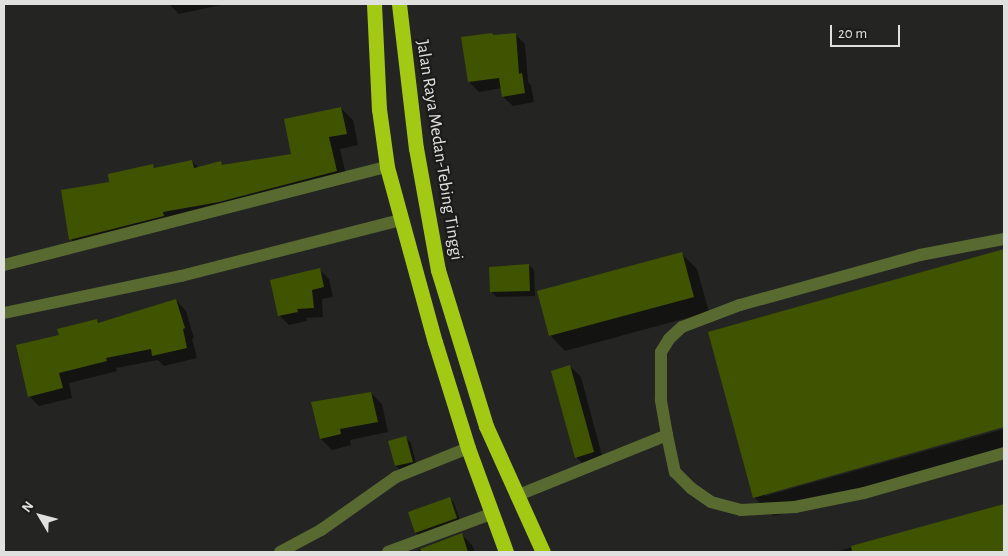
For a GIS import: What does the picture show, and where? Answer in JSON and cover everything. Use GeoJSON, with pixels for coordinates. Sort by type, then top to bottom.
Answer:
{"type":"FeatureCollection","features":[{"type":"Feature","properties":{"kind":"highway"},"geometry":{"type":"LineString","coordinates":[[374,4],[379,109],[387,167],[400,220],[468,448],[506,552]]}},
{"type":"Feature","properties":{"kind":"highway","name":"Jalan Raya Medan-Tebing Tinggi"},"geometry":{"type":"LineString","coordinates":[[399,4],[416,148],[438,270],[486,426],[516,496],[543,552]]}},
{"type":"Feature","properties":{"kind":"street"},"geometry":{"type":"LineString","coordinates":[[4,265],[387,167]]}},
{"type":"Feature","properties":{"kind":"street"},"geometry":{"type":"LineString","coordinates":[[4,313],[181,276],[400,220]]}},
{"type":"Feature","properties":{"kind":"street"},"geometry":{"type":"LineString","coordinates":[[1004,239],[920,255],[740,305],[682,327],[669,339],[661,352],[661,400],[675,472],[711,502],[742,510],[795,507],[864,493],[1004,453]]}},
{"type":"Feature","properties":{"kind":"street"},"geometry":{"type":"LineString","coordinates":[[516,496],[667,435]]}},
{"type":"Feature","properties":{"kind":"street"},"geometry":{"type":"LineString","coordinates":[[280,552],[321,530],[396,478],[468,448]]}},
{"type":"Feature","properties":{"kind":"street"},"geometry":{"type":"LineString","coordinates":[[388,552],[491,514]]}},
{"type":"Feature","properties":{"kind":"building"},"geometry":{"type":"Polygon","coordinates":[[[492,33],[493,35],[516,33],[519,74],[522,73],[525,93],[502,97],[499,78],[468,82],[461,37],[492,33]]]}},
{"type":"Feature","properties":{"kind":"building"},"geometry":{"type":"Polygon","coordinates":[[[341,107],[347,134],[329,137],[337,171],[219,202],[163,212],[164,216],[69,240],[61,190],[109,182],[108,174],[153,164],[154,168],[192,160],[194,168],[221,161],[222,165],[291,154],[284,119],[341,107]]]}},
{"type":"Feature","properties":{"kind":"building"},"geometry":{"type":"Polygon","coordinates":[[[1004,249],[1004,427],[753,498],[708,332],[1004,249]]]}},
{"type":"Feature","properties":{"kind":"building"},"geometry":{"type":"Polygon","coordinates":[[[682,252],[694,297],[549,336],[537,291],[682,252]]]}},
{"type":"Feature","properties":{"kind":"building"},"geometry":{"type":"Polygon","coordinates":[[[529,264],[530,291],[490,292],[489,267],[529,264]]]}},
{"type":"Feature","properties":{"kind":"building"},"geometry":{"type":"Polygon","coordinates":[[[320,268],[324,287],[312,290],[314,308],[297,309],[298,312],[278,316],[270,280],[320,268]]]}},
{"type":"Feature","properties":{"kind":"building"},"geometry":{"type":"Polygon","coordinates":[[[176,299],[185,328],[183,329],[187,348],[152,356],[151,349],[106,358],[107,361],[59,373],[63,388],[28,397],[16,345],[59,335],[57,329],[97,319],[98,323],[176,299]]]}},
{"type":"Feature","properties":{"kind":"building"},"geometry":{"type":"Polygon","coordinates":[[[570,365],[594,452],[575,458],[551,371],[570,365]]]}},
{"type":"Feature","properties":{"kind":"building"},"geometry":{"type":"Polygon","coordinates":[[[371,392],[378,422],[340,429],[341,434],[320,439],[311,402],[371,392]]]}},
{"type":"Feature","properties":{"kind":"building"},"geometry":{"type":"Polygon","coordinates":[[[406,436],[413,462],[395,466],[388,441],[406,436]]]}},
{"type":"Feature","properties":{"kind":"building"},"geometry":{"type":"Polygon","coordinates":[[[450,497],[457,518],[415,533],[408,512],[450,497]]]}},
{"type":"Feature","properties":{"kind":"building"},"geometry":{"type":"Polygon","coordinates":[[[1004,504],[1004,552],[852,552],[851,546],[1004,504]]]}},
{"type":"Feature","properties":{"kind":"building"},"geometry":{"type":"Polygon","coordinates":[[[462,533],[468,552],[422,552],[420,549],[462,533]]]}}]}
